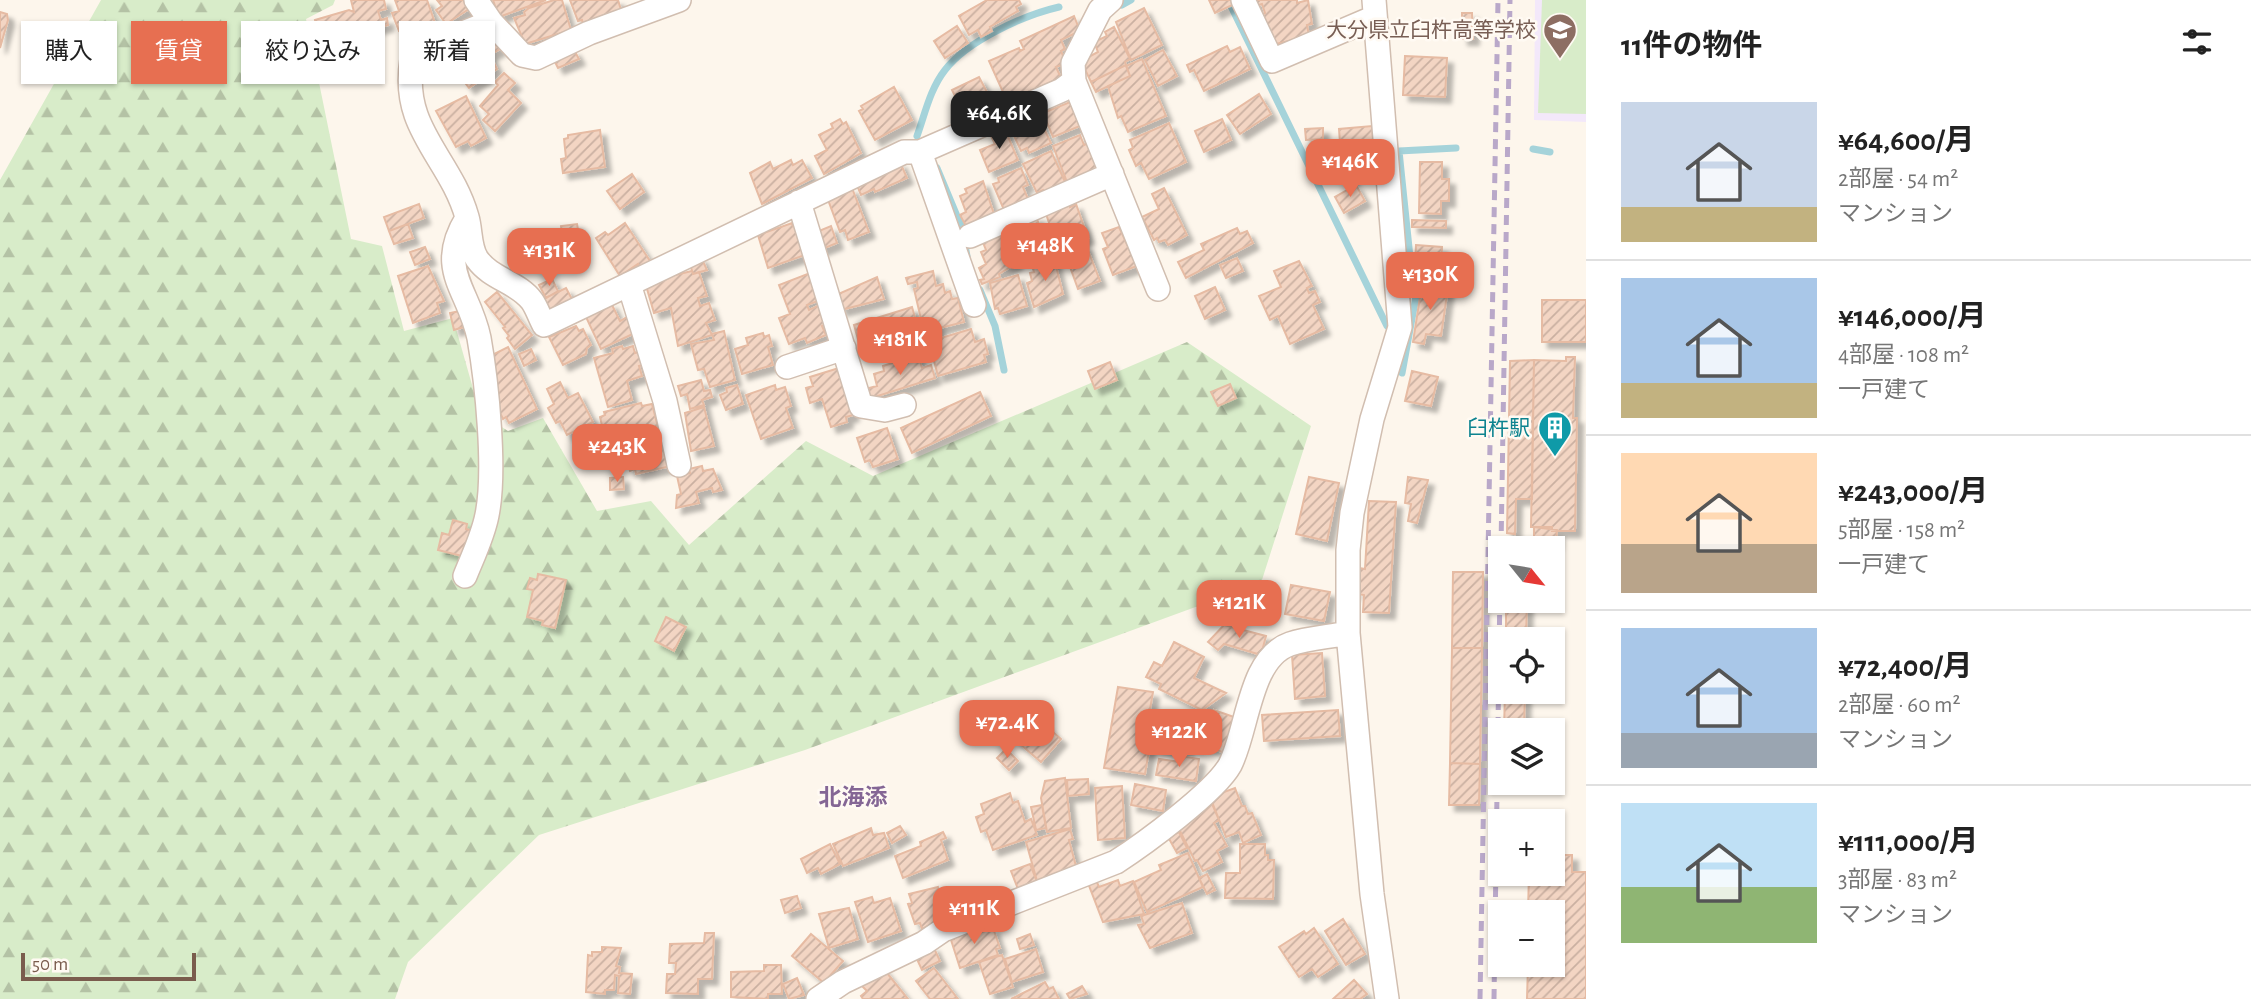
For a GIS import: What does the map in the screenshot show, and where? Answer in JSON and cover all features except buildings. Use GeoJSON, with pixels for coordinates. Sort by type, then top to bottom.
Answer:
{"type":"FeatureCollection","features":[{"type":"Feature","properties":{"kind":"street"},"geometry":{"type":"LineString","coordinates":[[476,0],[490,21]]}},
{"type":"Feature","properties":{"kind":"street"},"geometry":{"type":"LineString","coordinates":[[495,26],[522,55],[536,58],[589,33],[679,0]]}},
{"type":"Feature","properties":{"kind":"street"},"geometry":{"type":"LineString","coordinates":[[1111,0],[1100,10],[1073,63],[1074,81],[1158,289]]}},
{"type":"Feature","properties":{"kind":"street"},"geometry":{"type":"LineString","coordinates":[[1243,0],[1272,61],[1374,8],[1401,327],[1372,419],[1352,513],[1348,550],[1348,634],[1372,894],[1387,999]]}},
{"type":"Feature","properties":{"kind":"street"},"geometry":{"type":"LineString","coordinates":[[410,84],[413,113],[444,165],[467,218],[477,259],[495,276],[532,300],[544,325],[904,152],[920,152],[1062,89],[1074,81]]}},
{"type":"Feature","properties":{"kind":"street"},"geometry":{"type":"LineString","coordinates":[[920,152],[974,305]]}},
{"type":"Feature","properties":{"kind":"street"},"geometry":{"type":"LineString","coordinates":[[970,236],[1112,174]]}},
{"type":"Feature","properties":{"kind":"street"},"geometry":{"type":"LineString","coordinates":[[799,202],[861,406],[885,410],[904,405]]}},
{"type":"Feature","properties":{"kind":"street"},"geometry":{"type":"LineString","coordinates":[[465,576],[487,514],[491,475],[478,336],[452,261],[455,238],[467,218]]}},
{"type":"Feature","properties":{"kind":"street"},"geometry":{"type":"LineString","coordinates":[[629,284],[665,401],[679,465]]}},
{"type":"Feature","properties":{"kind":"street"},"geometry":{"type":"LineString","coordinates":[[788,367],[844,348]]}},
{"type":"Feature","properties":{"kind":"street"},"geometry":{"type":"LineString","coordinates":[[821,998],[844,982],[924,943],[943,930],[1116,862],[1138,849],[1218,781],[1230,765],[1260,672],[1274,652],[1299,642],[1348,634]]}},
{"type":"Feature","properties":{"kind":"shaded area","name":"大分県立臼杵高等学校"},"geometry":{"type":"Polygon","coordinates":[[[1535,0],[1586,0],[1586,122],[1534,120],[1535,0]]]}},
{"type":"Feature","properties":{"kind":"green space"},"geometry":{"type":"Polygon","coordinates":[[[101,0],[335,0],[333,5],[306,21],[241,21],[241,84],[319,84],[351,239],[382,246],[404,331],[453,318],[480,413],[508,431],[543,418],[597,511],[651,501],[689,545],[806,441],[873,476],[1187,342],[1311,426],[1261,583],[805,750],[539,835],[408,962],[395,999],[0,999],[0,180],[54,84],[117,84],[117,21],[89,21],[101,0]]]}},
{"type":"Feature","properties":{"kind":"green space","name":"大分県立臼杵高等学校"},"geometry":{"type":"Polygon","coordinates":[[[1542,0],[1586,0],[1586,114],[1538,113],[1542,0]]]}},
{"type":"Feature","properties":{"kind":"waterway"},"geometry":{"type":"LineString","coordinates":[[1122,5],[1131,0]]}},
{"type":"Feature","properties":{"kind":"waterway"},"geometry":{"type":"LineString","coordinates":[[1228,0],[1387,326]]}},
{"type":"Feature","properties":{"kind":"waterway"},"geometry":{"type":"LineString","coordinates":[[917,136],[935,85],[955,59],[997,31],[1059,7]]}},
{"type":"Feature","properties":{"kind":"waterway"},"geometry":{"type":"LineString","coordinates":[[1402,373],[1417,291],[1411,267],[1399,151],[1456,148]]}},
{"type":"Feature","properties":{"kind":"waterway"},"geometry":{"type":"LineString","coordinates":[[1533,149],[1550,152]]}},
{"type":"Feature","properties":{"kind":"waterway"},"geometry":{"type":"LineString","coordinates":[[937,168],[962,228],[967,256]]}},
{"type":"Feature","properties":{"kind":"waterway"},"geometry":{"type":"LineString","coordinates":[[980,290],[995,326],[1004,370]]}},
{"type":"Feature","properties":{"kind":"railway"},"geometry":{"type":"LineString","coordinates":[[1480,999],[1498,0]]}},
{"type":"Feature","properties":{"kind":"railway"},"geometry":{"type":"LineString","coordinates":[[1501,536],[1510,0]]}},
{"type":"Feature","properties":{"kind":"railway"},"geometry":{"type":"LineString","coordinates":[[1494,999],[1500,613]]}},
{"type":"Feature","properties":{"kind":"place","name":"大分県立臼杵高等学校"},"geometry":{"type":"Point","coordinates":[1560,60]}},
{"type":"Feature","properties":{"kind":"place","name":"臼杵駅"},"geometry":{"type":"Point","coordinates":[1555,458]}},
{"type":"Feature","properties":{"kind":"district","name":"北海添"},"geometry":{"type":"Point","coordinates":[853,797]}}]}
